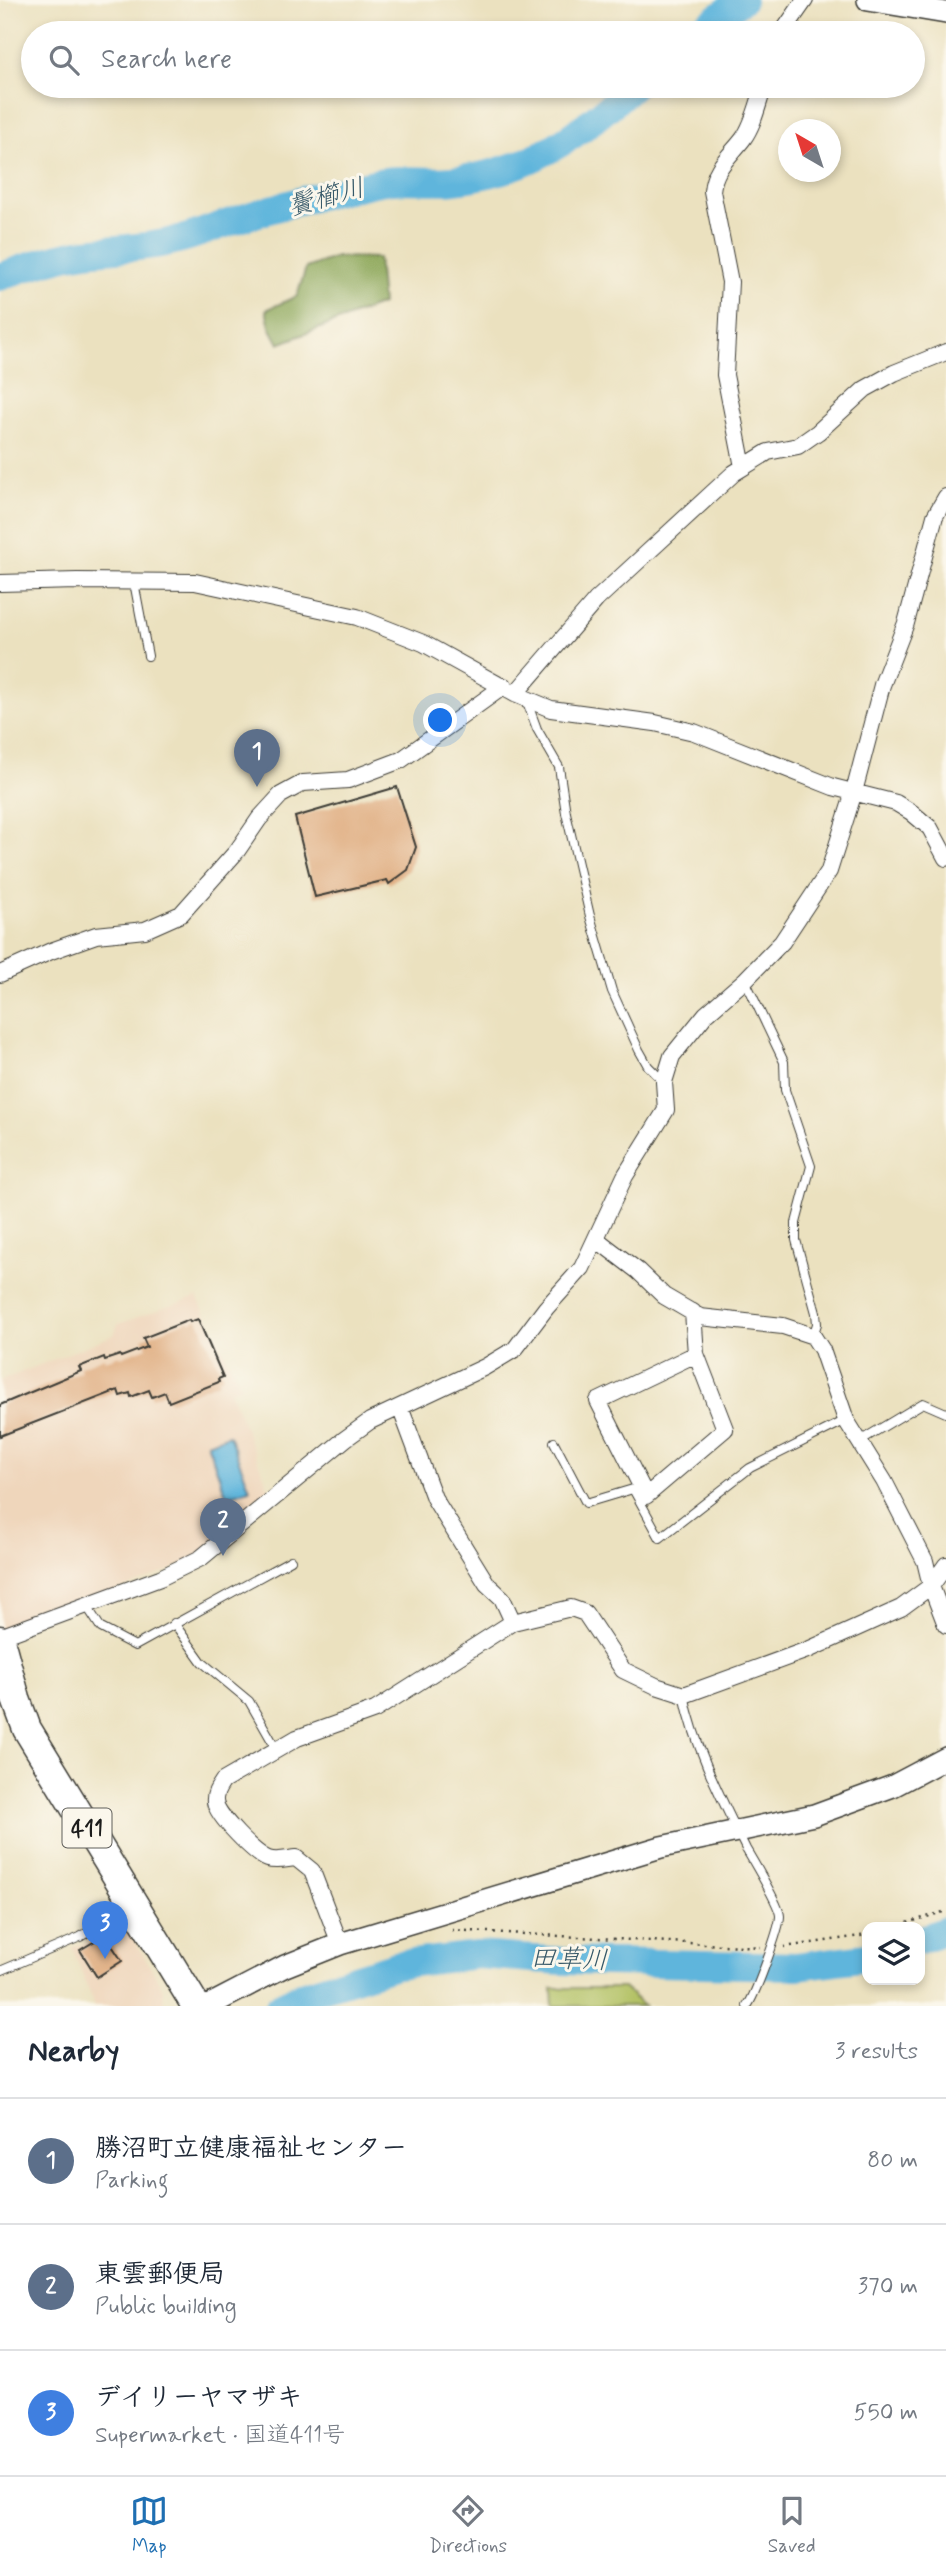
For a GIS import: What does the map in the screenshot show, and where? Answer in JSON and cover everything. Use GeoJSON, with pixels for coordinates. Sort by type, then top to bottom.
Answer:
{"type":"FeatureCollection","features":[{"type":"Feature","properties":{"kind":"highway","name":"411"},"geometry":{"type":"LineString","coordinates":[[0,1639],[27,1729],[196,2006]]}},
{"type":"Feature","properties":{"kind":"street"},"geometry":{"type":"LineString","coordinates":[[790,21],[805,0]]}},
{"type":"Feature","properties":{"kind":"street"},"geometry":{"type":"LineString","coordinates":[[868,0],[946,13]]}},
{"type":"Feature","properties":{"kind":"street"},"geometry":{"type":"LineString","coordinates":[[743,467],[725,375],[730,282],[712,191],[713,181],[725,157],[744,138],[760,98]]}},
{"type":"Feature","properties":{"kind":"street"},"geometry":{"type":"LineString","coordinates":[[0,974],[51,951],[96,935],[145,930],[181,914],[237,850],[258,819],[281,795],[303,783],[348,780],[401,760],[515,693],[596,600],[734,473],[768,452],[798,446],[818,432],[865,389],[894,373],[946,352]]}},
{"type":"Feature","properties":{"kind":"street"},"geometry":{"type":"LineString","coordinates":[[0,1639],[160,1577],[201,1558],[345,1439],[370,1422],[485,1367],[515,1349],[546,1308],[582,1268],[625,1176],[666,1110],[664,1082],[672,1056],[706,1014],[782,943],[829,871],[854,792],[882,685],[906,623],[935,516],[946,497]]}},
{"type":"Feature","properties":{"kind":"street"},"geometry":{"type":"LineString","coordinates":[[0,583],[195,582],[357,617],[423,643],[515,693],[551,709],[655,723],[694,732],[833,787],[895,803],[930,828],[946,858]]}},
{"type":"Feature","properties":{"kind":"street"},"geometry":{"type":"LineString","coordinates":[[596,1239],[638,1271],[664,1296],[700,1317],[783,1326],[813,1336],[822,1350],[846,1420],[884,1481],[925,1561],[946,1625]]}},
{"type":"Feature","properties":{"kind":"street"},"geometry":{"type":"LineString","coordinates":[[693,1312],[696,1354],[725,1429],[646,1496],[597,1401],[696,1354]]}},
{"type":"Feature","properties":{"kind":"street"},"geometry":{"type":"LineString","coordinates":[[400,1407],[434,1498],[486,1584],[502,1598],[513,1622]]}},
{"type":"Feature","properties":{"kind":"street"},"geometry":{"type":"LineString","coordinates":[[340,1944],[312,1871],[296,1858],[271,1860],[255,1852],[219,1811],[215,1801],[223,1781],[297,1738],[375,1710],[513,1622],[571,1608],[585,1613],[623,1670],[656,1686],[684,1695],[810,1649],[901,1608],[931,1586],[946,1565]]}},
{"type":"Feature","properties":{"kind":"street"},"geometry":{"type":"LineString","coordinates":[[208,2006],[285,1966],[340,1944],[661,1847],[814,1815],[867,1797],[946,1758]]}},
{"type":"Feature","properties":{"kind":"lane"},"geometry":{"type":"LineString","coordinates":[[134,582],[148,656]]}},
{"type":"Feature","properties":{"kind":"lane"},"geometry":{"type":"LineString","coordinates":[[515,693],[559,767],[566,813],[587,903],[612,991],[639,1051],[648,1066],[664,1082]]}},
{"type":"Feature","properties":{"kind":"lane"},"geometry":{"type":"LineString","coordinates":[[745,980],[784,1062],[785,1090],[810,1166],[796,1223],[796,1240],[816,1313],[817,1324],[813,1336]]}},
{"type":"Feature","properties":{"kind":"lane"},"geometry":{"type":"LineString","coordinates":[[858,1442],[923,1403],[946,1413]]}},
{"type":"Feature","properties":{"kind":"lane"},"geometry":{"type":"LineString","coordinates":[[554,1442],[586,1503],[633,1489],[660,1538],[751,1468],[846,1420]]}},
{"type":"Feature","properties":{"kind":"lane"},"geometry":{"type":"LineString","coordinates":[[86,1605],[102,1628],[135,1646],[291,1560]]}},
{"type":"Feature","properties":{"kind":"lane"},"geometry":{"type":"LineString","coordinates":[[174,1623],[202,1662],[249,1701],[277,1750]]}},
{"type":"Feature","properties":{"kind":"lane"},"geometry":{"type":"LineString","coordinates":[[684,1695],[688,1714],[711,1775],[738,1832],[778,1905],[780,1917],[759,1986],[747,2006]]}},
{"type":"Feature","properties":{"kind":"lane"},"geometry":{"type":"LineString","coordinates":[[0,1971],[80,1937],[133,1905]]}},
{"type":"Feature","properties":{"kind":"path"},"geometry":{"type":"LineString","coordinates":[[910,1922],[946,1911]]}},
{"type":"Feature","properties":{"kind":"path"},"geometry":{"type":"LineString","coordinates":[[444,1930],[498,1931],[769,1950],[862,1936]]}},
{"type":"Feature","properties":{"kind":"shaded area"},"geometry":{"type":"Polygon","coordinates":[[[197,1297],[241,1386],[230,1391],[273,1499],[201,1558],[0,1637],[0,1381],[114,1335],[118,1324],[197,1297]]]}},
{"type":"Feature","properties":{"kind":"shaded area"},"geometry":{"type":"Polygon","coordinates":[[[118,1923],[124,1923],[159,1981],[164,2006],[95,2006],[72,1948],[101,1935],[118,1923]]]}},
{"type":"Feature","properties":{"kind":"green space"},"geometry":{"type":"Polygon","coordinates":[[[336,257],[378,258],[382,304],[279,344],[270,327],[266,310],[297,296],[306,268],[336,257]]]}},
{"type":"Feature","properties":{"kind":"green space"},"geometry":{"type":"Polygon","coordinates":[[[552,1988],[624,1988],[644,2006],[553,2006],[552,1988]]]}},
{"type":"Feature","properties":{"kind":"water"},"geometry":{"type":"Polygon","coordinates":[[[229,1435],[250,1489],[227,1497],[207,1443],[229,1435]]]}},
{"type":"Feature","properties":{"kind":"building"},"geometry":{"type":"Polygon","coordinates":[[[397,787],[416,847],[408,870],[389,884],[387,880],[315,897],[295,817],[397,787]]]}},
{"type":"Feature","properties":{"kind":"building"},"geometry":{"type":"Polygon","coordinates":[[[198,1319],[223,1377],[218,1379],[219,1382],[169,1402],[165,1392],[152,1397],[149,1390],[131,1397],[130,1393],[120,1396],[118,1390],[0,1436],[0,1405],[81,1371],[79,1367],[104,1357],[105,1360],[120,1355],[121,1357],[147,1347],[143,1338],[198,1319]]]}},
{"type":"Feature","properties":{"kind":"building"},"geometry":{"type":"Polygon","coordinates":[[[105,1935],[122,1961],[97,1977],[80,1950],[105,1935]]]}},
{"type":"Feature","properties":{"kind":"waterway","name":"鬢櫛川"},"geometry":{"type":"LineString","coordinates":[[713,21],[742,0]]}},
{"type":"Feature","properties":{"kind":"waterway","name":"鬢櫛川"},"geometry":{"type":"LineString","coordinates":[[0,277],[75,254],[169,242],[284,205],[374,183],[394,180],[454,180],[507,169],[530,160],[572,136],[619,98]]}},
{"type":"Feature","properties":{"kind":"waterway","name":"田草川"},"geometry":{"type":"LineString","coordinates":[[925,1938],[946,1930]]}},
{"type":"Feature","properties":{"kind":"waterway","name":"田草川"},"geometry":{"type":"LineString","coordinates":[[279,2006],[304,1994],[396,1965],[477,1955],[562,1961],[797,1966],[862,1958]]}},
{"type":"Feature","properties":{"kind":"place","name":"勝沼町立健康福祉センター"},"geometry":{"type":"Point","coordinates":[257,787]}},
{"type":"Feature","properties":{"kind":"place","name":"東雲郵便局"},"geometry":{"type":"Point","coordinates":[223,1556]}},
{"type":"Feature","properties":{"kind":"place","name":"デイリーヤマザキ"},"geometry":{"type":"Point","coordinates":[105,1959]}}]}
